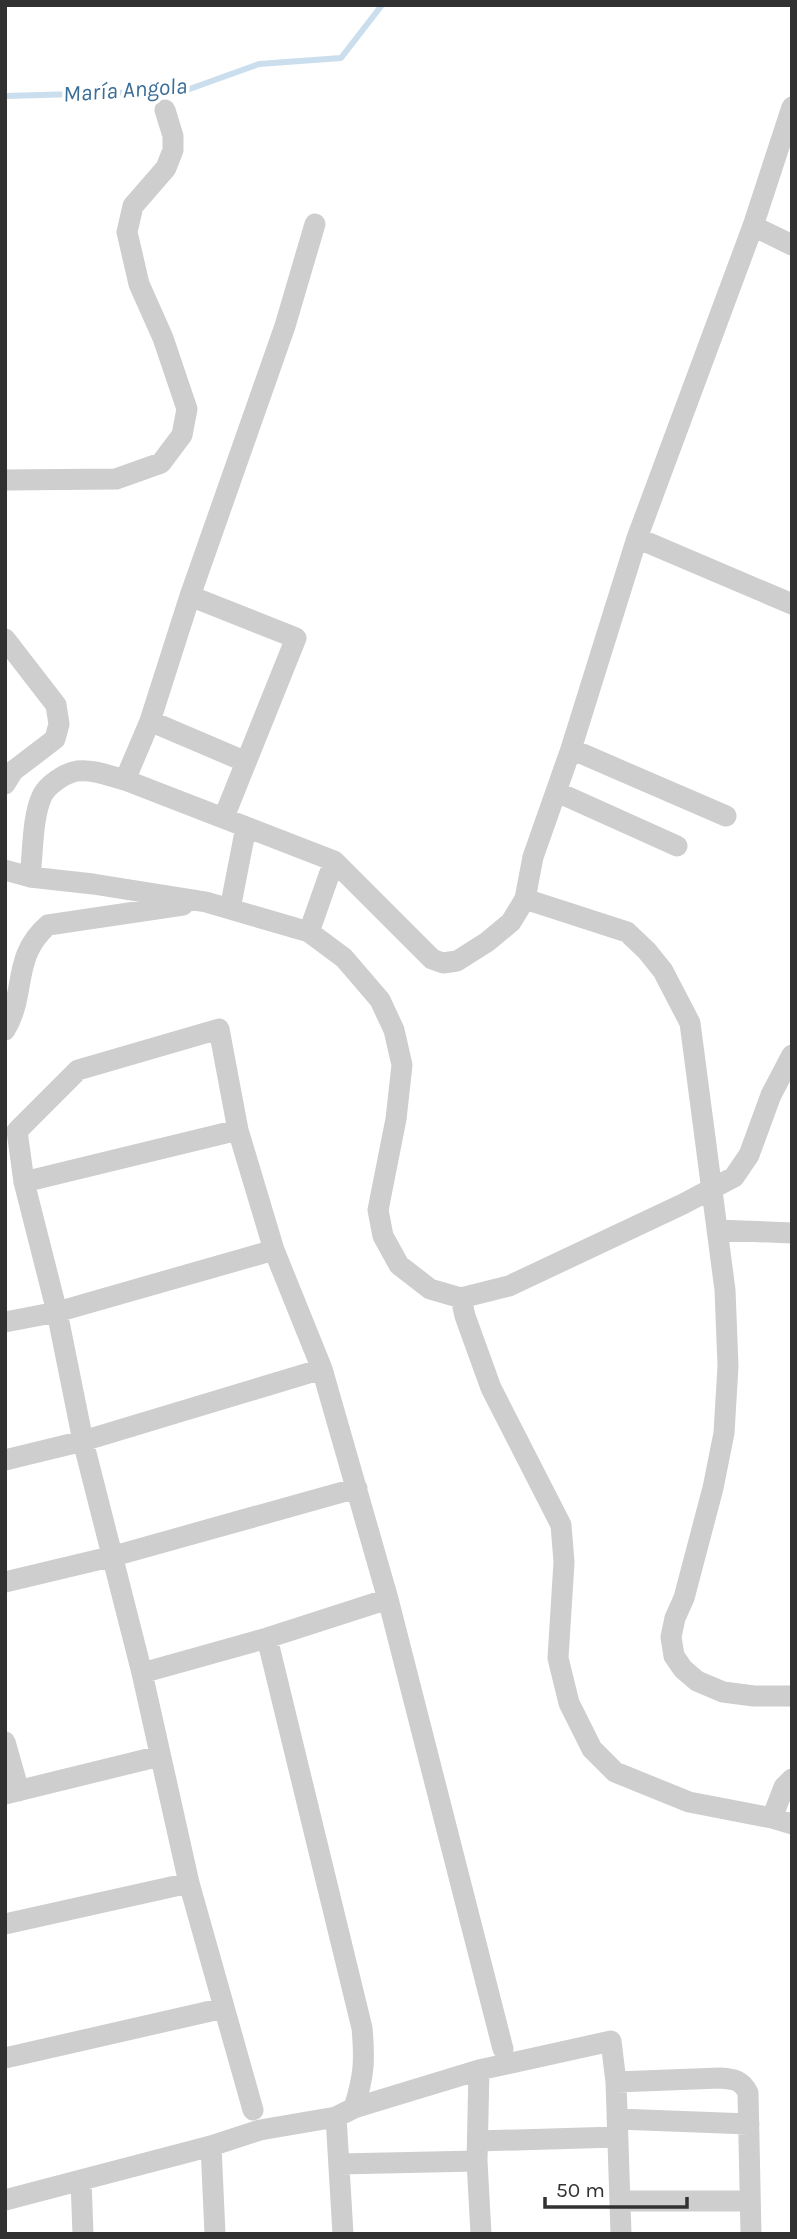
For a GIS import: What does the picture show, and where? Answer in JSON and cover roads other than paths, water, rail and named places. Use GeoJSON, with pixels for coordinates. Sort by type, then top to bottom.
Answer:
{"type":"FeatureCollection","features":[{"type":"Feature","properties":{"kind":"street"},"geometry":{"type":"LineString","coordinates":[[30,877],[35,823],[42,795],[53,783],[77,771],[95,772],[125,780],[334,861],[432,960],[443,963],[457,961],[487,943],[511,922],[525,899],[533,858],[571,749],[637,538],[753,226],[792,107]]}},
{"type":"Feature","properties":{"kind":"street"},"geometry":{"type":"LineString","coordinates":[[5,480],[116,479],[161,463],[182,435],[187,409],[163,338],[139,284],[127,233],[133,206],[166,168],[173,150],[173,136],[165,110]]}},
{"type":"Feature","properties":{"kind":"street"},"geometry":{"type":"LineString","coordinates":[[125,780],[150,721],[190,596],[285,326],[315,224]]}},
{"type":"Feature","properties":{"kind":"street"},"geometry":{"type":"LineString","coordinates":[[753,226],[792,245]]}},
{"type":"Feature","properties":{"kind":"street"},"geometry":{"type":"LineString","coordinates":[[637,538],[792,604]]}},
{"type":"Feature","properties":{"kind":"street"},"geometry":{"type":"LineString","coordinates":[[190,596],[296,638],[223,817]]}},
{"type":"Feature","properties":{"kind":"street"},"geometry":{"type":"LineString","coordinates":[[5,639],[56,705],[59,732],[55,739],[13,771],[5,784]]}},
{"type":"Feature","properties":{"kind":"street"},"geometry":{"type":"LineString","coordinates":[[150,721],[246,762]]}},
{"type":"Feature","properties":{"kind":"street"},"geometry":{"type":"LineString","coordinates":[[571,749],[726,816]]}},
{"type":"Feature","properties":{"kind":"street"},"geometry":{"type":"LineString","coordinates":[[557,792],[677,846]]}},
{"type":"Feature","properties":{"kind":"street"},"geometry":{"type":"LineString","coordinates":[[230,909],[246,827]]}},
{"type":"Feature","properties":{"kind":"street"},"geometry":{"type":"LineString","coordinates":[[309,932],[334,861]]}},
{"type":"Feature","properties":{"kind":"street"},"geometry":{"type":"LineString","coordinates":[[5,870],[30,877],[206,902],[309,932],[344,958],[380,1000],[394,1030],[402,1065],[396,1119],[378,1210],[383,1236],[399,1265],[430,1289],[461,1298],[509,1286],[712,1190],[734,1177],[750,1155],[771,1095],[792,1055]]}},
{"type":"Feature","properties":{"kind":"street"},"geometry":{"type":"LineString","coordinates":[[89,917],[93,884]]}},
{"type":"Feature","properties":{"kind":"street"},"geometry":{"type":"LineString","coordinates":[[525,899],[627,932],[663,971],[690,1023],[725,1290],[727,1406],[713,1488],[671,1637],[674,1656],[696,1681],[723,1692],[754,1696],[792,1696]]}},
{"type":"Feature","properties":{"kind":"street"},"geometry":{"type":"LineString","coordinates":[[5,1030],[27,950],[34,936],[48,925],[206,902]]}},
{"type":"Feature","properties":{"kind":"street"},"geometry":{"type":"LineString","coordinates":[[253,2110],[189,1883],[114,1556],[83,1441],[57,1312],[24,1182],[17,1131],[78,1070],[219,1029],[238,1130],[274,1250],[322,1369],[388,1599],[503,2049]]}},
{"type":"Feature","properties":{"kind":"street"},"geometry":{"type":"LineString","coordinates":[[24,1182],[238,1130]]}},
{"type":"Feature","properties":{"kind":"street"},"geometry":{"type":"LineString","coordinates":[[717,1230],[792,1233]]}},
{"type":"Feature","properties":{"kind":"street"},"geometry":{"type":"LineString","coordinates":[[5,1322],[57,1312],[274,1250]]}},
{"type":"Feature","properties":{"kind":"street"},"geometry":{"type":"LineString","coordinates":[[461,1298],[491,1388],[561,1525],[564,1562],[558,1658],[569,1703],[592,1749],[615,1772],[689,1802],[785,1825],[784,1787],[792,1779]]}},
{"type":"Feature","properties":{"kind":"street"},"geometry":{"type":"LineString","coordinates":[[5,1460],[83,1441],[322,1369]]}},
{"type":"Feature","properties":{"kind":"street"},"geometry":{"type":"LineString","coordinates":[[5,1582],[114,1556],[357,1488]]}},
{"type":"Feature","properties":{"kind":"street"},"geometry":{"type":"LineString","coordinates":[[142,1673],[267,1638],[388,1599]]}},
{"type":"Feature","properties":{"kind":"street"},"geometry":{"type":"LineString","coordinates":[[267,1638],[362,2028],[365,2057],[363,2080],[345,2113],[339,2164],[343,2234]]}},
{"type":"Feature","properties":{"kind":"street"},"geometry":{"type":"LineString","coordinates":[[5,1742],[12,1793],[160,1756]]}},
{"type":"Feature","properties":{"kind":"street"},"geometry":{"type":"LineString","coordinates":[[5,1924],[189,1883]]}},
{"type":"Feature","properties":{"kind":"street"},"geometry":{"type":"LineString","coordinates":[[5,2058],[224,2008]]}},
{"type":"Feature","properties":{"kind":"street"},"geometry":{"type":"LineString","coordinates":[[5,2200],[211,2146],[260,2130],[345,2113],[479,2070],[611,2041],[616,2081],[621,2234]]}},
{"type":"Feature","properties":{"kind":"street"},"geometry":{"type":"LineString","coordinates":[[479,2070],[481,2234]]}},
{"type":"Feature","properties":{"kind":"street"},"geometry":{"type":"LineString","coordinates":[[616,2081],[720,2078],[736,2079],[744,2085],[748,2093],[751,2234]]}},
{"type":"Feature","properties":{"kind":"street"},"geometry":{"type":"LineString","coordinates":[[339,2164],[478,2151],[617,2128],[749,2124]]}},
{"type":"Feature","properties":{"kind":"street"},"geometry":{"type":"LineString","coordinates":[[211,2146],[215,2234]]}},
{"type":"Feature","properties":{"kind":"street"},"geometry":{"type":"LineString","coordinates":[[81,2180],[83,2234]]}},
{"type":"Feature","properties":{"kind":"street"},"geometry":{"type":"LineString","coordinates":[[620,2201],[749,2201]]}},
{"type":"Feature","properties":{"kind":"waterway","name":"María Angola"},"geometry":{"type":"LineString","coordinates":[[5,96],[184,91],[259,64],[341,58],[382,5]]}}]}
